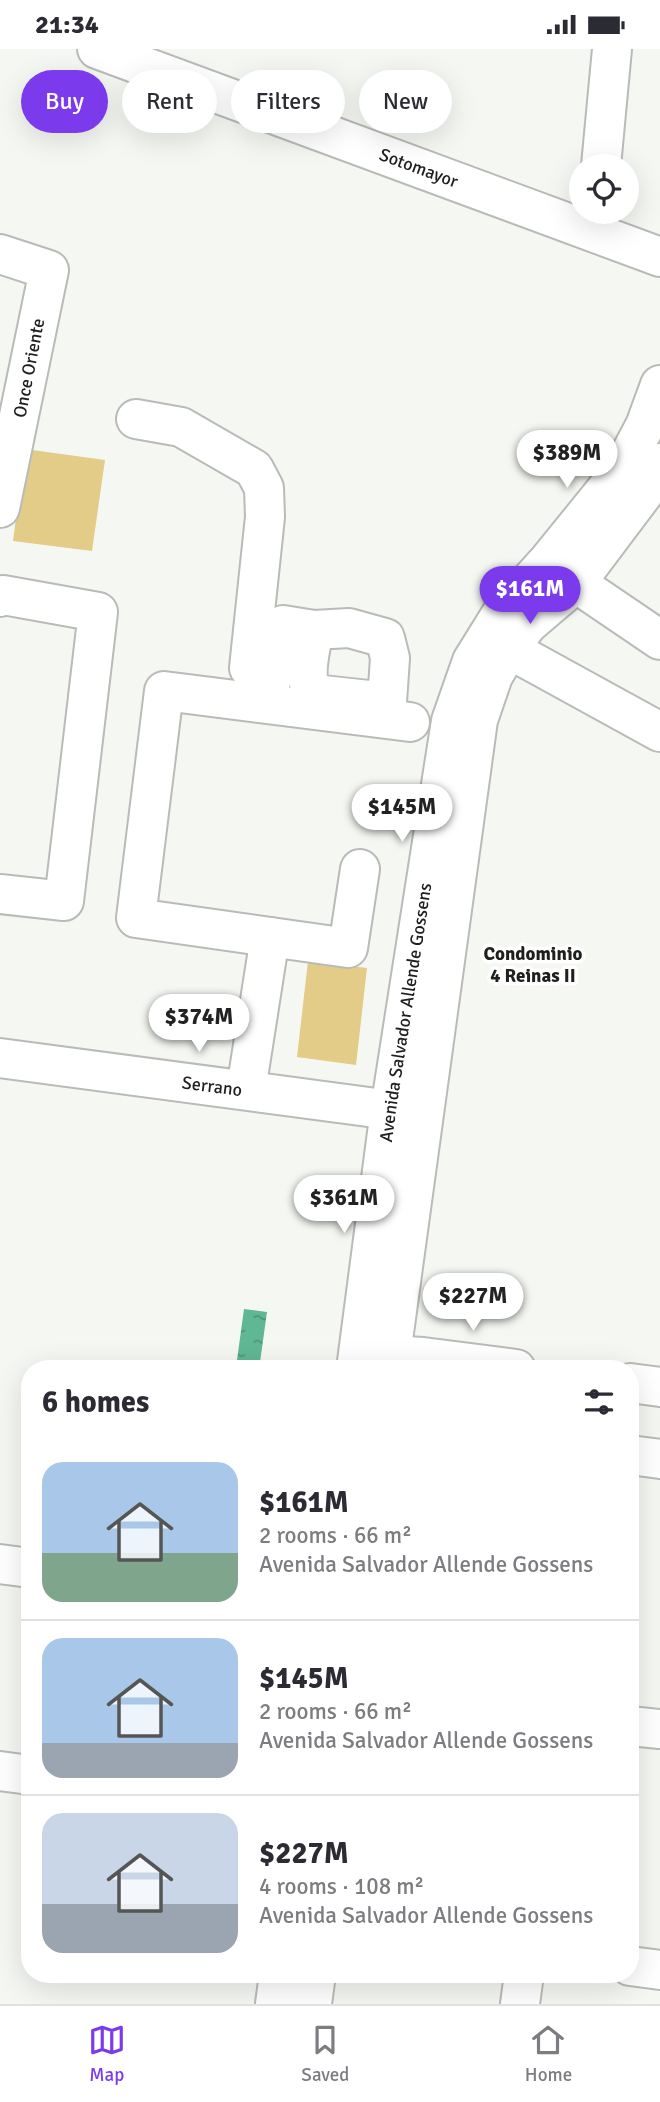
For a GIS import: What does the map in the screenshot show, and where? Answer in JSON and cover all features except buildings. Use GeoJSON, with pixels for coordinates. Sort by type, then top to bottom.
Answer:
{"type":"FeatureCollection","features":[{"type":"Feature","properties":{"kind":"main road"},"geometry":{"type":"LineString","coordinates":[[602,154],[612,49]]}},
{"type":"Feature","properties":{"kind":"main road","name":"Sotomayor"},"geometry":{"type":"LineString","coordinates":[[104,50],[569,213]]}},
{"type":"Feature","properties":{"kind":"main road","name":"Sotomayor"},"geometry":{"type":"LineString","coordinates":[[599,224],[660,257]]}},
{"type":"Feature","properties":{"kind":"main road","name":"Once Oriente"},"geometry":{"type":"LineString","coordinates":[[0,254],[49,270],[0,508]]}},
{"type":"Feature","properties":{"kind":"main road","name":"Avenida Salvador Allende Gossens"},"geometry":{"type":"LineString","coordinates":[[498,643],[503,611],[549,560],[621,471],[645,426],[660,385]]}},
{"type":"Feature","properties":{"kind":"main road"},"geometry":{"type":"LineString","coordinates":[[136,419],[181,427],[254,469],[264,488],[257,703]]}},
{"type":"Feature","properties":{"kind":"main road","name":"Avenida Salvador Allende Gossens"},"geometry":{"type":"LineString","coordinates":[[378,1360],[451,721],[472,661],[528,624],[576,583],[643,494],[660,463]]}},
{"type":"Feature","properties":{"kind":"main road"},"geometry":{"type":"LineString","coordinates":[[576,583],[660,640]]}},
{"type":"Feature","properties":{"kind":"main road"},"geometry":{"type":"LineString","coordinates":[[0,597],[98,612],[64,901],[0,894]]}},
{"type":"Feature","properties":{"kind":"main road"},"geometry":{"type":"LineString","coordinates":[[257,703],[278,630],[283,625],[314,630]]}},
{"type":"Feature","properties":{"kind":"main road"},"geometry":{"type":"LineString","coordinates":[[498,643],[660,732]]}},
{"type":"Feature","properties":{"kind":"main road"},"geometry":{"type":"LineString","coordinates":[[360,869],[348,948],[136,918],[164,691],[410,722]]}},
{"type":"Feature","properties":{"kind":"main road"},"geometry":{"type":"LineString","coordinates":[[246,1090],[270,937]]}},
{"type":"Feature","properties":{"kind":"main road","name":"Serrano"},"geometry":{"type":"LineString","coordinates":[[0,1058],[407,1112]]}},
{"type":"Feature","properties":{"kind":"main road"},"geometry":{"type":"LineString","coordinates":[[404,1360],[423,1357],[446,1360]]}},
{"type":"Feature","properties":{"kind":"main road"},"geometry":{"type":"LineString","coordinates":[[639,1384],[660,1387]]}},
{"type":"Feature","properties":{"kind":"main road"},"geometry":{"type":"LineString","coordinates":[[639,1456],[660,1459]]}},
{"type":"Feature","properties":{"kind":"main road"},"geometry":{"type":"LineString","coordinates":[[0,1564],[21,1567]]}},
{"type":"Feature","properties":{"kind":"main road"},"geometry":{"type":"LineString","coordinates":[[639,1726],[660,1729]]}},
{"type":"Feature","properties":{"kind":"main road"},"geometry":{"type":"LineString","coordinates":[[0,1771],[21,1774]]}},
{"type":"Feature","properties":{"kind":"main road"},"geometry":{"type":"LineString","coordinates":[[639,1967],[660,1970]]}},
{"type":"Feature","properties":{"kind":"main road"},"geometry":{"type":"LineString","coordinates":[[275,2004],[278,1983]]}},
{"type":"Feature","properties":{"kind":"main road"},"geometry":{"type":"LineString","coordinates":[[312,2004],[315,1983]]}},
{"type":"Feature","properties":{"kind":"main road"},"geometry":{"type":"LineString","coordinates":[[520,2004],[523,1983]]}},
{"type":"Feature","properties":{"kind":"shaded area"},"geometry":{"type":"Polygon","coordinates":[[[25,449],[105,460],[92,551],[13,541],[25,449]]]}},
{"type":"Feature","properties":{"kind":"shaded area"},"geometry":{"type":"Polygon","coordinates":[[[308,961],[367,968],[356,1065],[297,1057],[308,961]]]}},
{"type":"Feature","properties":{"kind":"water"},"geometry":{"type":"Polygon","coordinates":[[[244,1309],[267,1312],[260,1360],[237,1360],[244,1309]]]}},
{"type":"Feature","properties":{"kind":"district","name":"Condominio 4 Reinas II"},"geometry":{"type":"Point","coordinates":[533,965]}}]}
